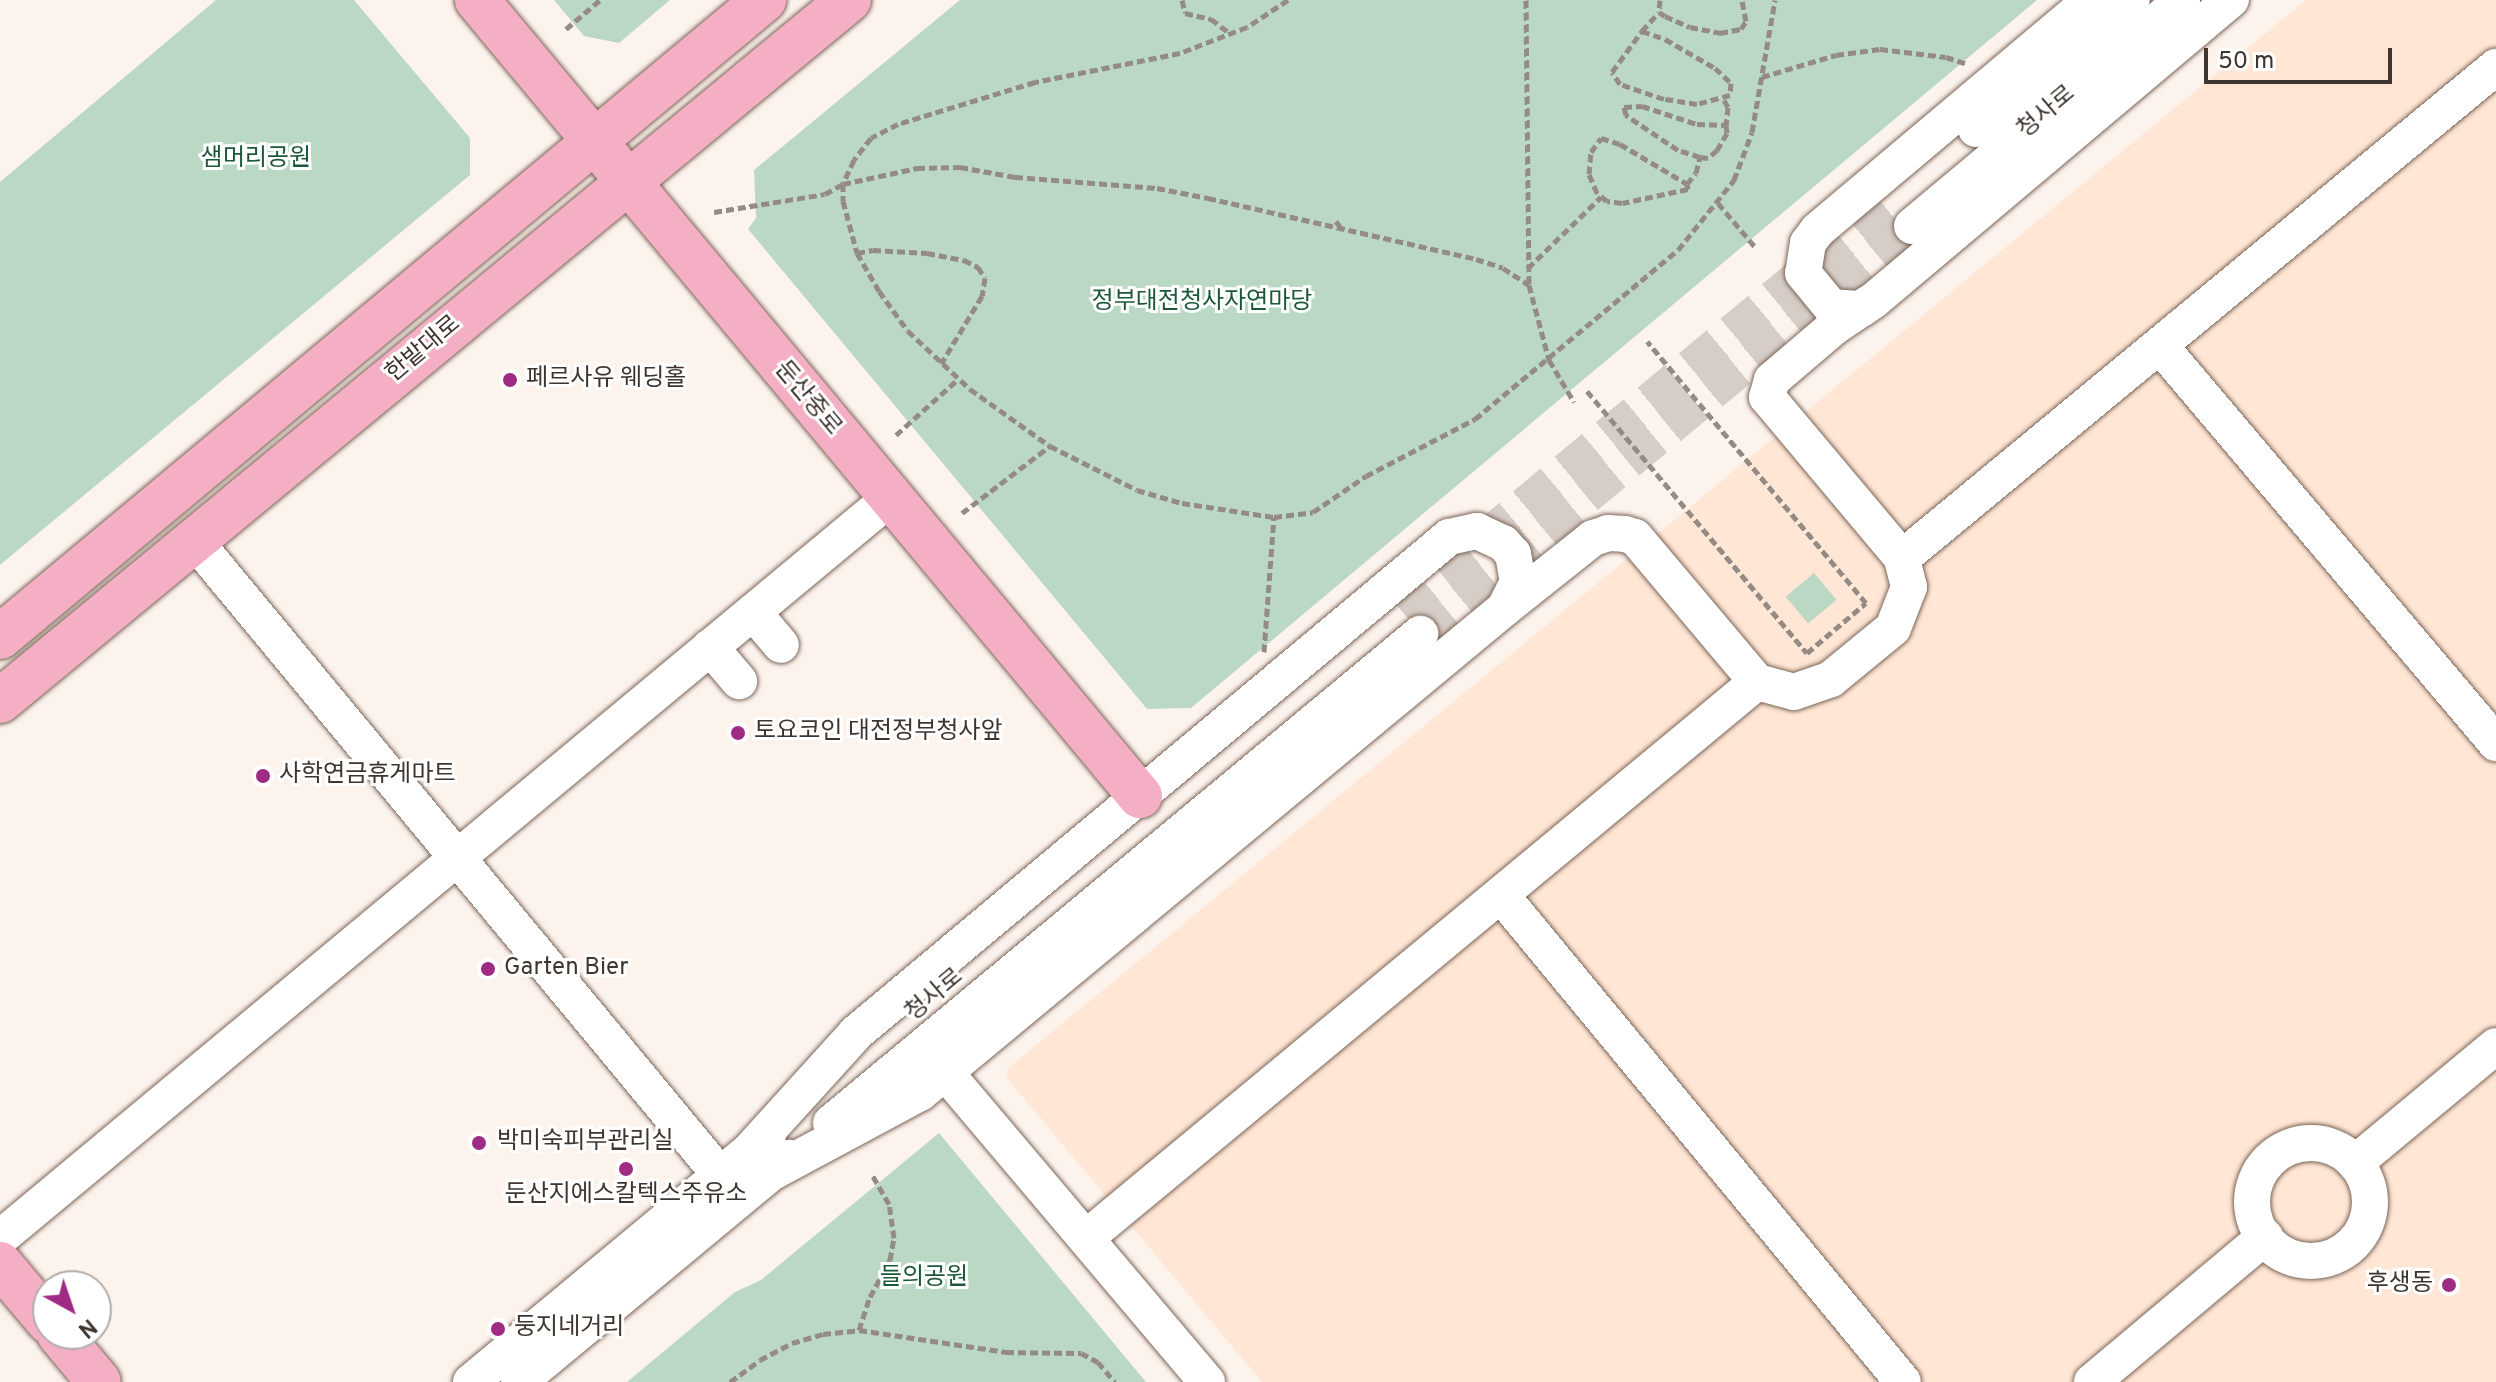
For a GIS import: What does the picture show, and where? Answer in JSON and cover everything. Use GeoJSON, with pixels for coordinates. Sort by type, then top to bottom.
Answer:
{"type":"FeatureCollection","features":[{"type":"Feature","properties":{"kind":"main road","name":"둔산중로"},"geometry":{"type":"LineString","coordinates":[[477,0],[1140,796]]}},
{"type":"Feature","properties":{"kind":"main road"},"geometry":{"type":"LineString","coordinates":[[0,637],[764,0]]}},
{"type":"Feature","properties":{"kind":"main road","name":"한밭대로"},"geometry":{"type":"LineString","coordinates":[[0,701],[849,0]]}},
{"type":"Feature","properties":{"kind":"main road"},"geometry":{"type":"LineString","coordinates":[[0,1264],[32,1302]]}},
{"type":"Feature","properties":{"kind":"main road"},"geometry":{"type":"LineString","coordinates":[[72,1350],[99,1382]]}},
{"type":"Feature","properties":{"kind":"street"},"geometry":{"type":"LineString","coordinates":[[2091,0],[1817,231],[1808,243],[1803,273],[1831,307],[1861,309],[1873,301],[2231,0]]}},
{"type":"Feature","properties":{"kind":"street","name":"청사로"},"geometry":{"type":"LineString","coordinates":[[2132,0],[1901,213],[2182,0]]}},
{"type":"Feature","properties":{"kind":"street"},"geometry":{"type":"LineString","coordinates":[[1902,558],[2496,67]]}},
{"type":"Feature","properties":{"kind":"street"},"geometry":{"type":"LineString","coordinates":[[761,1161],[920,1093],[1593,538],[1608,533],[1635,537],[1757,682],[1794,692],[1831,679],[1893,628],[1909,587],[1902,558],[1767,397],[1772,380],[1834,327],[1873,301]]}},
{"type":"Feature","properties":{"kind":"street"},"geometry":{"type":"LineString","coordinates":[[2161,347],[2496,743]]}},
{"type":"Feature","properties":{"kind":"street"},"geometry":{"type":"LineString","coordinates":[[0,1238],[890,498]]}},
{"type":"Feature","properties":{"kind":"street"},"geometry":{"type":"LineString","coordinates":[[761,1161],[856,1033],[1449,537],[1477,531],[1503,543],[1513,554],[1518,582],[1505,608]]}},
{"type":"Feature","properties":{"kind":"street"},"geometry":{"type":"LineString","coordinates":[[194,540],[720,1175]]}},
{"type":"Feature","properties":{"kind":"street"},"geometry":{"type":"LineString","coordinates":[[753,612],[781,645]]}},
{"type":"Feature","properties":{"kind":"street","name":"청사로"},"geometry":{"type":"LineString","coordinates":[[519,1382],[761,1161],[1410,622]]}},
{"type":"Feature","properties":{"kind":"street"},"geometry":{"type":"LineString","coordinates":[[710,647],[739,681]]}},
{"type":"Feature","properties":{"kind":"street"},"geometry":{"type":"LineString","coordinates":[[1086,1238],[1757,682]]}},
{"type":"Feature","properties":{"kind":"street"},"geometry":{"type":"LineString","coordinates":[[1501,895],[1903,1382]]}},
{"type":"Feature","properties":{"kind":"street"},"geometry":{"type":"LineString","coordinates":[[2355,1163],[2496,1046]]}},
{"type":"Feature","properties":{"kind":"street"},"geometry":{"type":"LineString","coordinates":[[945,1072],[1207,1382]]}},
{"type":"Feature","properties":{"kind":"street"},"geometry":{"type":"LineString","coordinates":[[2324,1144],[2340,1150],[2355,1163],[2365,1176],[2370,1195],[2369,1215],[2361,1234],[2348,1248],[2330,1258],[2311,1261],[2292,1258],[2274,1248],[2254,1217],[2252,1200],[2255,1183],[2275,1155],[2298,1145],[2324,1144]]}},
{"type":"Feature","properties":{"kind":"street","name":"청사로"},"geometry":{"type":"LineString","coordinates":[[471,1382],[720,1175],[761,1161]]}},
{"type":"Feature","properties":{"kind":"street"},"geometry":{"type":"LineString","coordinates":[[2092,1382],[2265,1237]]}},
{"type":"Feature","properties":{"kind":"path"},"geometry":{"type":"LineString","coordinates":[[566,29],[600,0]]}},
{"type":"Feature","properties":{"kind":"path"},"geometry":{"type":"LineString","coordinates":[[1182,0],[1185,13],[1211,19],[1231,34]]}},
{"type":"Feature","properties":{"kind":"path"},"geometry":{"type":"LineString","coordinates":[[1288,0],[1231,34],[1142,63],[1035,82],[980,96],[898,124],[871,138],[854,160],[843,184],[843,201],[857,253],[908,331],[957,380],[1050,446],[1137,490],[1182,503],[1274,517],[1313,512],[1366,476],[1475,419],[1678,250],[1734,180],[1752,132],[1775,0]]}},
{"type":"Feature","properties":{"kind":"path"},"geometry":{"type":"LineString","coordinates":[[1526,0],[1529,285],[1549,360],[1574,402]]}},
{"type":"Feature","properties":{"kind":"path"},"geometry":{"type":"LineString","coordinates":[[1642,31],[1665,39],[1724,75],[1732,89],[1724,100],[1697,104],[1656,97],[1620,84],[1612,72],[1642,31],[1659,12],[1660,0]]}},
{"type":"Feature","properties":{"kind":"path"},"geometry":{"type":"LineString","coordinates":[[1659,12],[1690,27],[1734,32],[1746,21],[1742,0]]}},
{"type":"Feature","properties":{"kind":"path"},"geometry":{"type":"LineString","coordinates":[[1518,16],[1525,19]]}},
{"type":"Feature","properties":{"kind":"path"},"geometry":{"type":"LineString","coordinates":[[1762,77],[1836,55],[1880,49],[1946,57],[1972,65]]}},
{"type":"Feature","properties":{"kind":"path"},"geometry":{"type":"LineString","coordinates":[[1724,100],[1728,107],[1727,133],[1708,158],[1678,150],[1634,123],[1626,115],[1624,107],[1642,106],[1697,124],[1726,125]]}},
{"type":"Feature","properties":{"kind":"path"},"geometry":{"type":"LineString","coordinates":[[1687,184],[1620,144],[1601,138],[1591,152],[1589,174],[1601,197],[1622,203],[1683,193],[1696,173],[1700,157]]}},
{"type":"Feature","properties":{"kind":"path"},"geometry":{"type":"LineString","coordinates":[[714,212],[825,194],[843,184],[917,168],[960,167],[1015,177],[1157,188],[1476,259],[1503,268],[1529,285]]}},
{"type":"Feature","properties":{"kind":"path"},"geometry":{"type":"LineString","coordinates":[[1528,268],[1601,197]]}},
{"type":"Feature","properties":{"kind":"path"},"geometry":{"type":"LineString","coordinates":[[1718,203],[1756,248]]}},
{"type":"Feature","properties":{"kind":"path"},"geometry":{"type":"LineString","coordinates":[[1336,221],[1342,231]]}},
{"type":"Feature","properties":{"kind":"path"},"geometry":{"type":"LineString","coordinates":[[857,253],[873,250],[927,253],[964,260],[978,267],[985,278],[982,296],[941,364]]}},
{"type":"Feature","properties":{"kind":"path"},"geometry":{"type":"LineString","coordinates":[[1587,391],[1807,653],[1866,603],[1647,341]]}},
{"type":"Feature","properties":{"kind":"path"},"geometry":{"type":"LineString","coordinates":[[896,435],[957,380]]}},
{"type":"Feature","properties":{"kind":"path"},"geometry":{"type":"LineString","coordinates":[[962,513],[1050,446]]}},
{"type":"Feature","properties":{"kind":"path"},"geometry":{"type":"LineString","coordinates":[[1264,659],[1274,517]]}},
{"type":"Feature","properties":{"kind":"path"},"geometry":{"type":"LineString","coordinates":[[859,1330],[870,1297],[890,1260],[894,1238],[889,1204],[872,1175]]}},
{"type":"Feature","properties":{"kind":"path"},"geometry":{"type":"LineString","coordinates":[[730,1382],[760,1360],[792,1343],[823,1334],[859,1330],[1006,1352],[1081,1353],[1098,1362],[1115,1382]]}},
{"type":"Feature","properties":{"kind":"shaded area"},"geometry":{"type":"Polygon","coordinates":[[[2306,0],[2496,0],[2496,1382],[1262,1382],[1006,1077],[1007,1069],[2306,0]]]}},
{"type":"Feature","properties":{"kind":"green space","name":"샘머리공원"},"geometry":{"type":"Polygon","coordinates":[[[216,0],[354,0],[470,138],[470,175],[0,565],[0,182],[216,0]]]}},
{"type":"Feature","properties":{"kind":"green space"},"geometry":{"type":"Polygon","coordinates":[[[554,0],[670,0],[619,43],[584,36],[554,0]]]}},
{"type":"Feature","properties":{"kind":"green space","name":"정부대전청사자연마당"},"geometry":{"type":"Polygon","coordinates":[[[960,0],[2037,0],[1191,708],[1147,709],[748,229],[756,218],[754,170],[960,0]]]}},
{"type":"Feature","properties":{"kind":"green space"},"geometry":{"type":"Polygon","coordinates":[[[1814,573],[1836,600],[1808,624],[1786,597],[1814,573]]]}},
{"type":"Feature","properties":{"kind":"green space","name":"들의공원"},"geometry":{"type":"Polygon","coordinates":[[[939,1133],[1146,1382],[627,1382],[735,1292],[761,1280],[939,1133]]]}},
{"type":"Feature","properties":{"kind":"tunnel"},"geometry":{"type":"LineString","coordinates":[[1400,609],[1890,201]]}},
{"type":"Feature","properties":{"kind":"tunnel"},"geometry":{"type":"LineString","coordinates":[[1420,634],[1912,226]]}},
{"type":"Feature","properties":{"kind":"place","name":"페르사유 웨딩홀"},"geometry":{"type":"Point","coordinates":[510,380]}},
{"type":"Feature","properties":{"kind":"place","name":"토요코인 대전정부청사앞"},"geometry":{"type":"Point","coordinates":[738,733]}},
{"type":"Feature","properties":{"kind":"place","name":"사학연금휴게마트"},"geometry":{"type":"Point","coordinates":[263,776]}},
{"type":"Feature","properties":{"kind":"place","name":"Garten Bier"},"geometry":{"type":"Point","coordinates":[488,969]}},
{"type":"Feature","properties":{"kind":"place","name":"박미숙피부관리실"},"geometry":{"type":"Point","coordinates":[479,1143]}},
{"type":"Feature","properties":{"kind":"place","name":"둔산지에스칼텍스주유소"},"geometry":{"type":"Point","coordinates":[626,1169]}},
{"type":"Feature","properties":{"kind":"place","name":"후생동"},"geometry":{"type":"Point","coordinates":[2449,1285]}},
{"type":"Feature","properties":{"kind":"place","name":"둥지네거리"},"geometry":{"type":"Point","coordinates":[498,1329]}}]}
